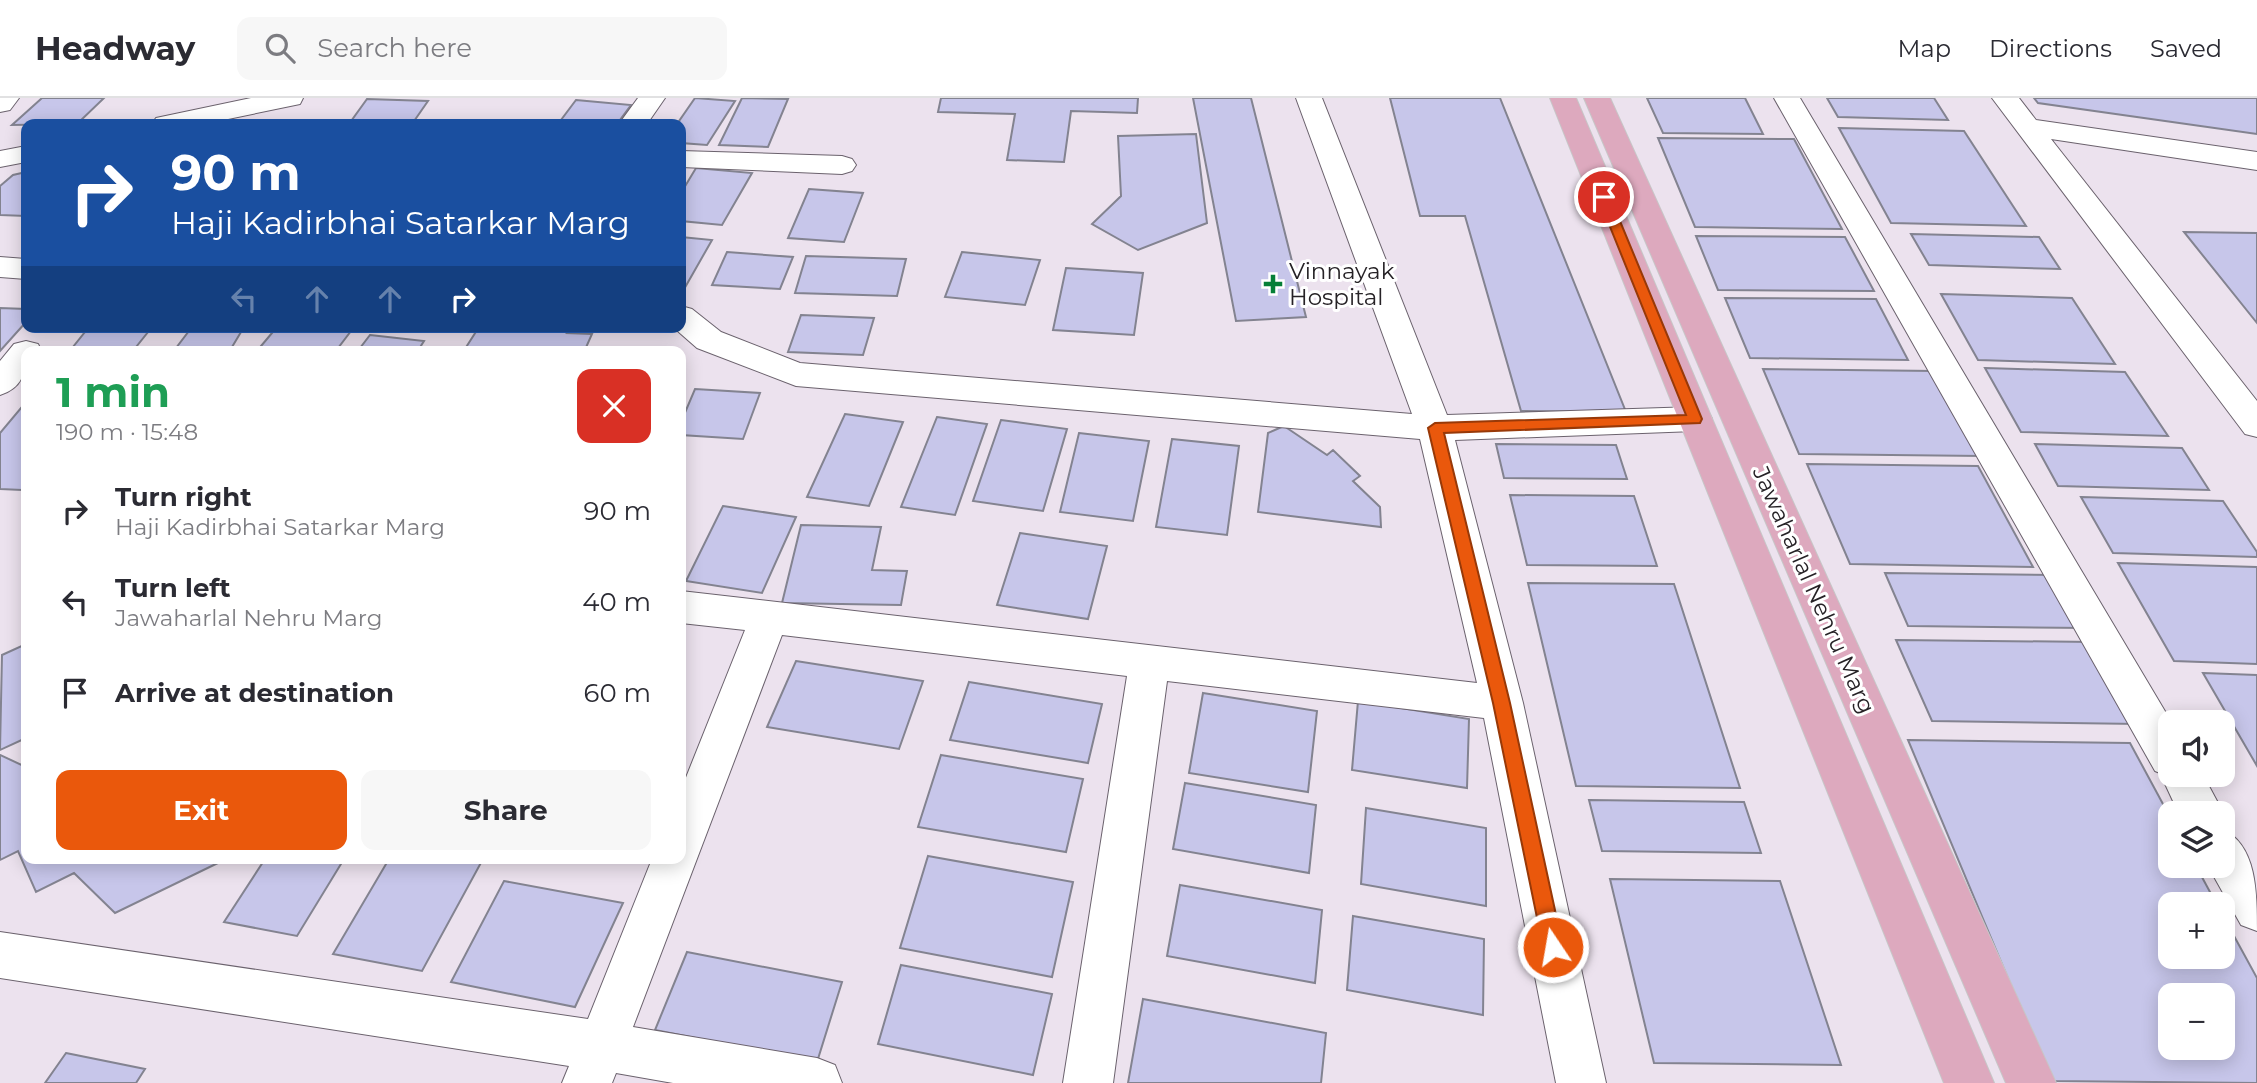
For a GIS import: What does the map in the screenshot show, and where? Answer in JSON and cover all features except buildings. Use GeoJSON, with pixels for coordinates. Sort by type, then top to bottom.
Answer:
{"type":"FeatureCollection","features":[{"type":"Feature","properties":{"kind":"main road","name":"Jawaharlal Nehru Marg"},"geometry":{"type":"LineString","coordinates":[[1563,98],[1969,1083]]}},
{"type":"Feature","properties":{"kind":"main road","name":"Jawaharlal Nehru Marg"},"geometry":{"type":"LineString","coordinates":[[1597,98],[2031,1083]]}},
{"type":"Feature","properties":{"kind":"street"},"geometry":{"type":"LineString","coordinates":[[0,104],[6,98]]}},
{"type":"Feature","properties":{"kind":"street"},"geometry":{"type":"LineString","coordinates":[[190,119],[290,98]]}},
{"type":"Feature","properties":{"kind":"street"},"geometry":{"type":"LineString","coordinates":[[636,119],[652,98]]}},
{"type":"Feature","properties":{"kind":"street"},"geometry":{"type":"LineString","coordinates":[[1309,98],[1435,428],[1502,703],[1581,1083]]}},
{"type":"Feature","properties":{"kind":"street"},"geometry":{"type":"LineString","coordinates":[[1787,98],[2158,737]]}},
{"type":"Feature","properties":{"kind":"street"},"geometry":{"type":"LineString","coordinates":[[2006,98],[2257,425]]}},
{"type":"Feature","properties":{"kind":"street"},"geometry":{"type":"LineString","coordinates":[[2028,127],[2257,161]]}},
{"type":"Feature","properties":{"kind":"street"},"geometry":{"type":"LineString","coordinates":[[0,159],[21,155]]}},
{"type":"Feature","properties":{"kind":"street"},"geometry":{"type":"LineString","coordinates":[[686,159],[842,165]]}},
{"type":"Feature","properties":{"kind":"street"},"geometry":{"type":"LineString","coordinates":[[0,267],[21,269]]}},
{"type":"Feature","properties":{"kind":"street"},"geometry":{"type":"LineString","coordinates":[[686,321],[709,340],[796,374],[1435,428],[1695,419]]}},
{"type":"Feature","properties":{"kind":"street"},"geometry":{"type":"LineString","coordinates":[[0,383],[21,359]]}},
{"type":"Feature","properties":{"kind":"street"},"geometry":{"type":"LineString","coordinates":[[686,608],[1502,703]]}},
{"type":"Feature","properties":{"kind":"street"},"geometry":{"type":"LineString","coordinates":[[686,832],[769,618]]}},
{"type":"Feature","properties":{"kind":"street"},"geometry":{"type":"LineString","coordinates":[[1088,1083],[1149,662]]}},
{"type":"Feature","properties":{"kind":"street"},"geometry":{"type":"LineString","coordinates":[[594,1065],[673,864]]}},
{"type":"Feature","properties":{"kind":"street"},"geometry":{"type":"LineString","coordinates":[[2235,871],[2257,909]]}},
{"type":"Feature","properties":{"kind":"street"},"geometry":{"type":"LineString","coordinates":[[0,955],[594,1065],[817,1083]]}},
{"type":"Feature","properties":{"kind":"place","name":"Vinnayak Hospital"},"geometry":{"type":"Point","coordinates":[1273,284]}},
{"type":"Feature","properties":{"kind":"route"},"geometry":{"type":"LineString","coordinates":[[1553,947],[1502,703],[1435,428],[1695,419],[1604,197]]}}]}
